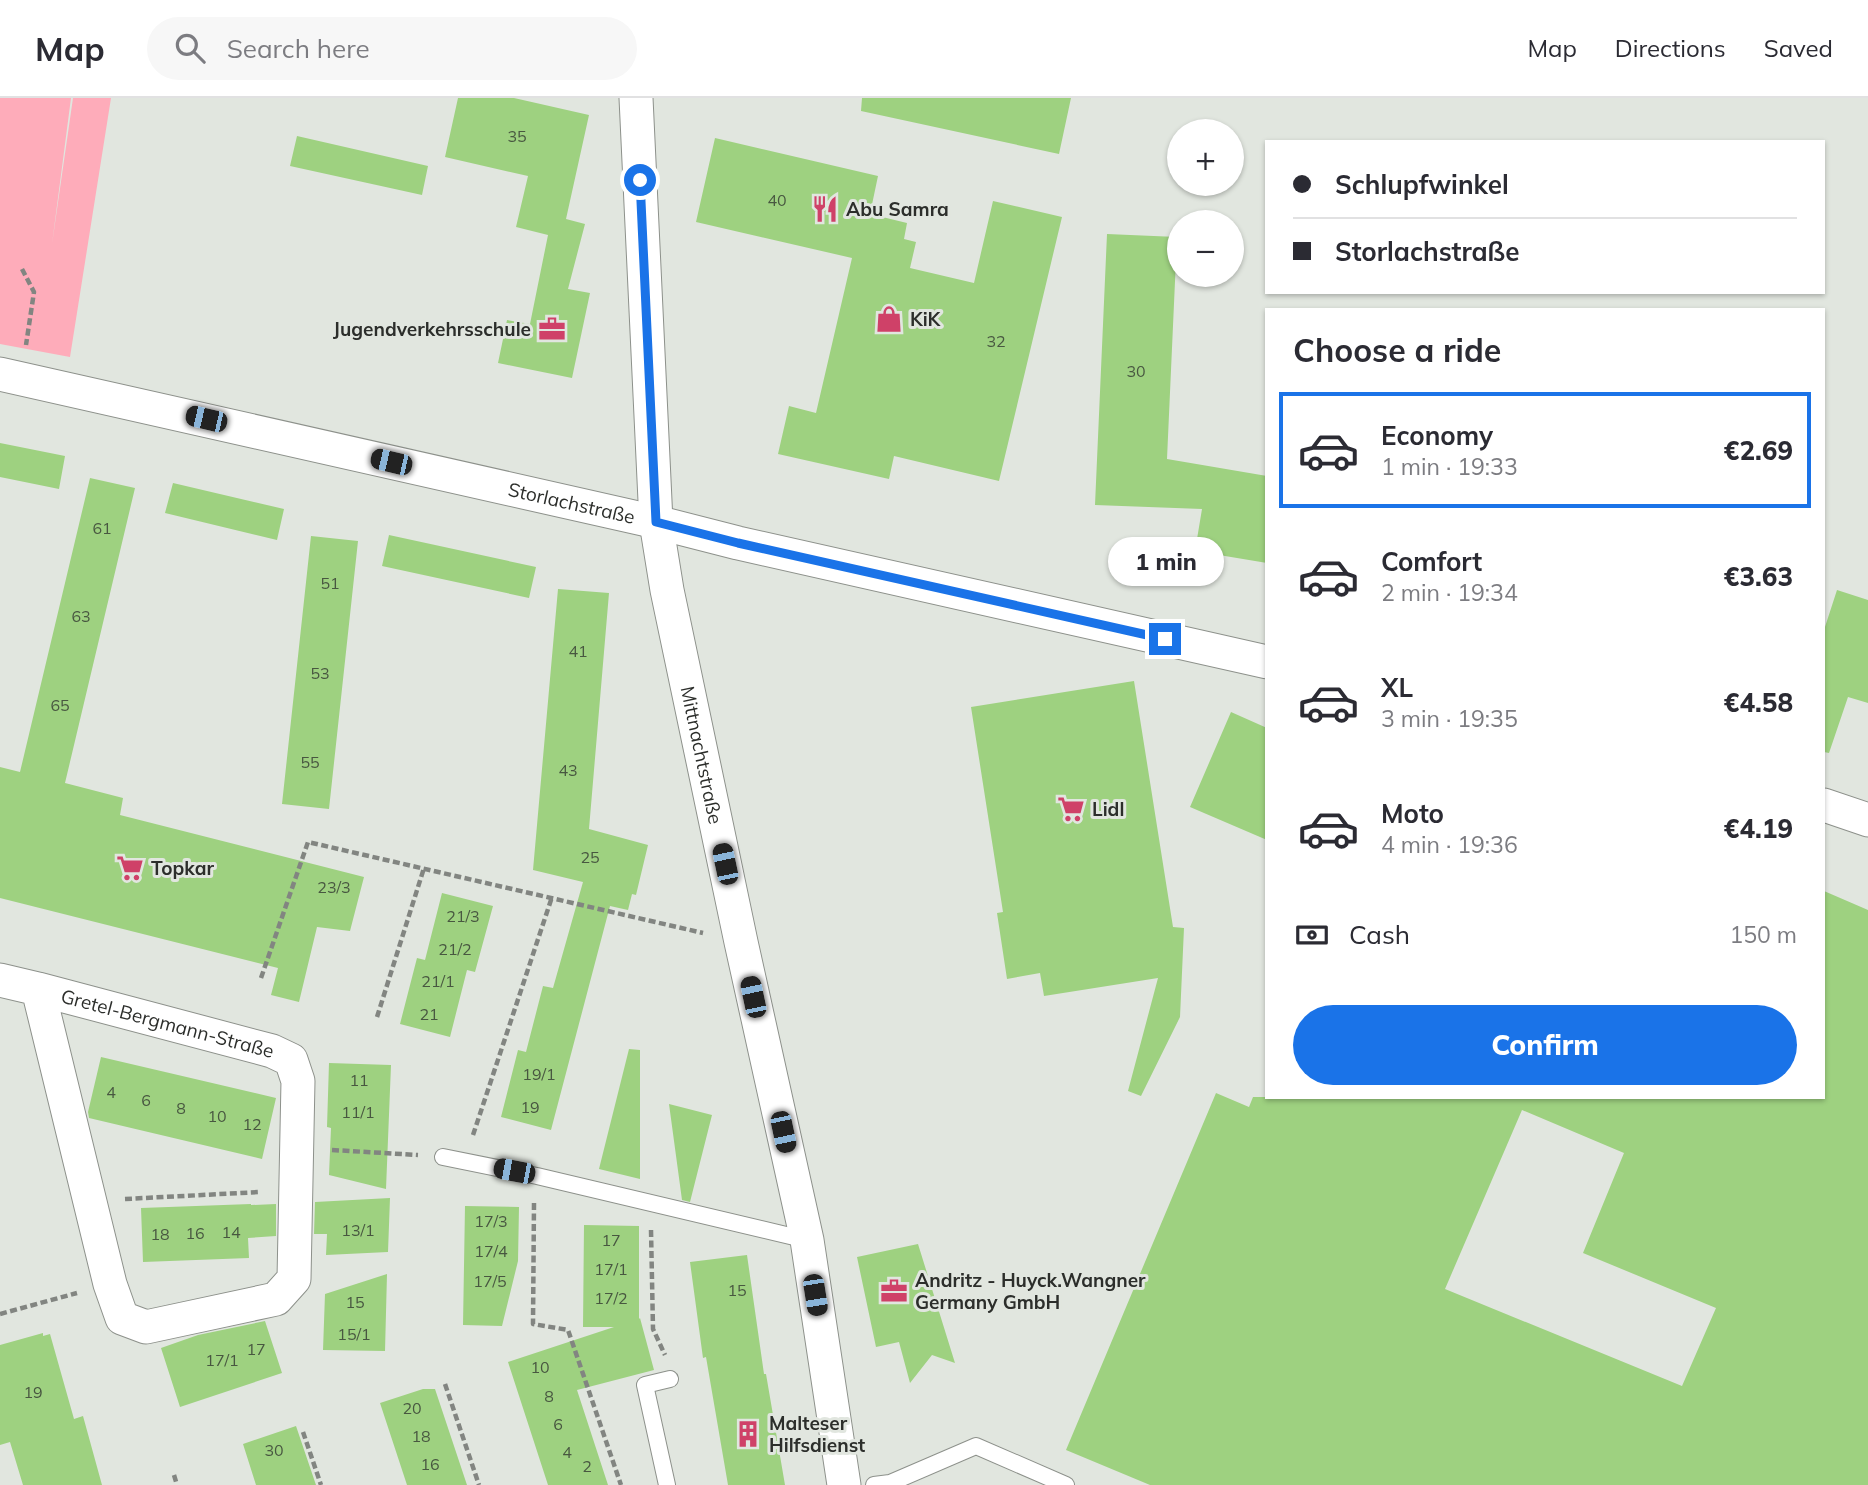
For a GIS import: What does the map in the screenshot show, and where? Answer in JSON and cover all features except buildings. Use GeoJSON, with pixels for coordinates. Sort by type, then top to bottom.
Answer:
{"type":"FeatureCollection","features":[{"type":"Feature","properties":{"kind":"street","name":"Mittnachtstraße"},"geometry":{"type":"LineString","coordinates":[[636,98],[656,522],[667,590],[741,942],[807,1240],[844,1485]]}},
{"type":"Feature","properties":{"kind":"street","name":"Storlachstraße"},"geometry":{"type":"LineString","coordinates":[[10,376],[1265,662]]}},
{"type":"Feature","properties":{"kind":"street"},"geometry":{"type":"LineString","coordinates":[[1825,805],[1868,820]]}},
{"type":"Feature","properties":{"kind":"street","name":"Gretel-Bergmann-Straße"},"geometry":{"type":"LineString","coordinates":[[0,980],[38,989],[272,1051],[291,1060],[298,1081],[294,1279],[275,1298],[146,1327],[122,1318],[110,1284],[38,989]]}},
{"type":"Feature","properties":{"kind":"lane"},"geometry":{"type":"LineString","coordinates":[[443,1157],[549,1178],[807,1240]]}},
{"type":"Feature","properties":{"kind":"lane"},"geometry":{"type":"LineString","coordinates":[[667,1485],[645,1385],[670,1379]]}},
{"type":"Feature","properties":{"kind":"lane"},"geometry":{"type":"LineString","coordinates":[[874,1485],[890,1483],[976,1446],[1066,1485]]}},
{"type":"Feature","properties":{"kind":"path"},"geometry":{"type":"LineString","coordinates":[[10,376],[34,292],[22,269]]}},
{"type":"Feature","properties":{"kind":"path"},"geometry":{"type":"LineString","coordinates":[[261,978],[308,842],[741,942]]}},
{"type":"Feature","properties":{"kind":"path"},"geometry":{"type":"LineString","coordinates":[[377,1017],[424,868]]}},
{"type":"Feature","properties":{"kind":"path"},"geometry":{"type":"LineString","coordinates":[[473,1135],[552,897]]}},
{"type":"Feature","properties":{"kind":"path"},"geometry":{"type":"LineString","coordinates":[[297,1148],[443,1157]]}},
{"type":"Feature","properties":{"kind":"path"},"geometry":{"type":"LineString","coordinates":[[89,1201],[296,1190]]}},
{"type":"Feature","properties":{"kind":"path"},"geometry":{"type":"LineString","coordinates":[[534,1202],[533,1324],[568,1330],[621,1485]]}},
{"type":"Feature","properties":{"kind":"path"},"geometry":{"type":"LineString","coordinates":[[651,1228],[653,1329],[665,1355]]}},
{"type":"Feature","properties":{"kind":"path"},"geometry":{"type":"LineString","coordinates":[[0,1314],[110,1284]]}},
{"type":"Feature","properties":{"kind":"path"},"geometry":{"type":"LineString","coordinates":[[445,1384],[479,1485]]}},
{"type":"Feature","properties":{"kind":"path"},"geometry":{"type":"LineString","coordinates":[[303,1432],[321,1485]]}},
{"type":"Feature","properties":{"kind":"path"},"geometry":{"type":"LineString","coordinates":[[174,1475],[177,1485]]}},
{"type":"Feature","properties":{"kind":"shaded area"},"geometry":{"type":"Polygon","coordinates":[[[0,98],[71,98],[52,244],[73,98],[111,98],[70,357],[0,344],[0,98]]]}},
{"type":"Feature","properties":{"kind":"place","name":"Abu Samra"},"geometry":{"type":"Point","coordinates":[825,209]}},
{"type":"Feature","properties":{"kind":"place","name":"KiK"},"geometry":{"type":"Point","coordinates":[889,319]}},
{"type":"Feature","properties":{"kind":"place","name":"Jugendverkehrsschule"},"geometry":{"type":"Point","coordinates":[552,329]}},
{"type":"Feature","properties":{"kind":"place","name":"Lidl"},"geometry":{"type":"Point","coordinates":[1071,809]}},
{"type":"Feature","properties":{"kind":"place","name":"Topkar"},"geometry":{"type":"Point","coordinates":[130,868]}},
{"type":"Feature","properties":{"kind":"place","name":"Andritz - Huyck.Wangner Germany GmbH"},"geometry":{"type":"Point","coordinates":[894,1291]}},
{"type":"Feature","properties":{"kind":"place","name":"Malteser Hilfsdienst"},"geometry":{"type":"Point","coordinates":[748,1434]}},
{"type":"Feature","properties":{"kind":"route"},"geometry":{"type":"LineString","coordinates":[[640,180],[656,522],[1165,639]]}}]}
